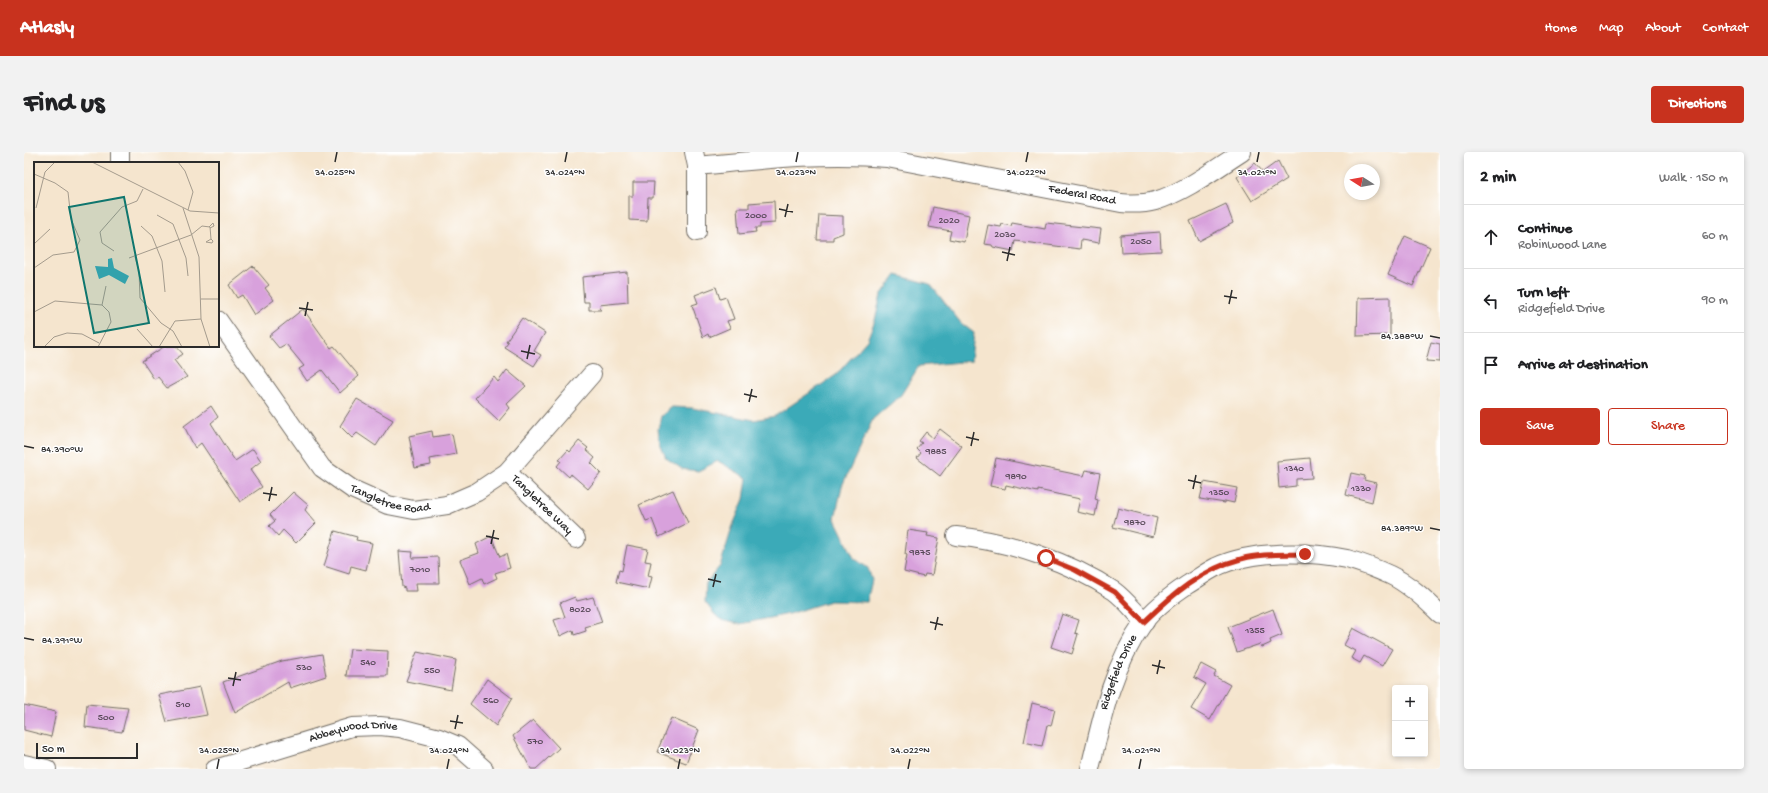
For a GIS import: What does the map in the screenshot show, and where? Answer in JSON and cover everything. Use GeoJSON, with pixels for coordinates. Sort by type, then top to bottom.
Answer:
{"type":"FeatureCollection","features":[{"type":"Feature","properties":{"kind":"street","name":"Federal Road"},"geometry":{"type":"LineString","coordinates":[[695,159],[818,154],[857,154],[887,158],[1121,203],[1137,204],[1155,201],[1177,192],[1242,152]]}},
{"type":"Feature","properties":{"kind":"street"},"geometry":{"type":"LineString","coordinates":[[695,159],[696,232]]}},
{"type":"Feature","properties":{"kind":"street","name":"Tangletree Road"},"geometry":{"type":"LineString","coordinates":[[219,321],[322,468],[352,489],[388,505],[414,510],[447,505],[477,492],[507,472],[592,374]]}},
{"type":"Feature","properties":{"kind":"street","name":"Tangletree Way"},"geometry":{"type":"LineString","coordinates":[[507,472],[576,539]]}},
{"type":"Feature","properties":{"kind":"street"},"geometry":{"type":"LineString","coordinates":[[956,536],[981,538],[1046,558],[1075,570],[1115,592],[1144,622]]}},
{"type":"Feature","properties":{"kind":"street","name":"Ridgefield Drive"},"geometry":{"type":"LineString","coordinates":[[1090,769],[1107,696],[1115,674],[1144,622],[1171,596],[1216,567],[1242,558],[1270,555],[1305,554],[1348,560],[1391,576],[1408,585],[1427,600],[1440,614]]}},
{"type":"Feature","properties":{"kind":"street","name":"Abbeywood Drive"},"geometry":{"type":"LineString","coordinates":[[215,769],[352,728],[380,726],[400,728],[439,738],[458,746],[484,769]]}},
{"type":"Feature","properties":{"kind":"street"},"geometry":{"type":"LineString","coordinates":[[24,764],[47,769]]}},
{"type":"Feature","properties":{"kind":"water"},"geometry":{"type":"Polygon","coordinates":[[[896,275],[930,284],[961,323],[974,333],[971,361],[919,366],[901,395],[873,419],[842,486],[835,519],[854,558],[868,568],[872,580],[867,602],[830,601],[789,614],[740,624],[724,621],[715,615],[705,602],[706,583],[720,566],[733,525],[744,499],[747,478],[718,461],[698,471],[682,469],[666,458],[660,444],[658,429],[661,416],[672,407],[692,408],[754,420],[775,416],[836,375],[867,340],[875,320],[881,295],[896,275]]]}},
{"type":"Feature","properties":{"kind":"building"},"geometry":{"type":"Polygon","coordinates":[[[1278,161],[1287,179],[1252,201],[1237,177],[1255,163],[1263,172],[1278,161]]]}},
{"type":"Feature","properties":{"kind":"building"},"geometry":{"type":"Polygon","coordinates":[[[633,182],[654,182],[653,198],[648,198],[647,221],[629,220],[629,196],[633,196],[633,182]]]}},
{"type":"Feature","properties":{"kind":"building"},"geometry":{"type":"Polygon","coordinates":[[[774,201],[775,223],[760,224],[760,228],[755,228],[756,232],[739,234],[737,208],[749,208],[749,203],[774,201]]]}},
{"type":"Feature","properties":{"kind":"building"},"geometry":{"type":"Polygon","coordinates":[[[1226,204],[1233,223],[1199,241],[1190,221],[1226,204]]]}},
{"type":"Feature","properties":{"kind":"building"},"geometry":{"type":"Polygon","coordinates":[[[933,207],[969,215],[964,242],[949,239],[951,231],[929,227],[933,207]]]}},
{"type":"Feature","properties":{"kind":"building"},"geometry":{"type":"Polygon","coordinates":[[[819,215],[843,216],[843,233],[833,237],[833,240],[817,240],[819,215]]]}},
{"type":"Feature","properties":{"kind":"building"},"geometry":{"type":"Polygon","coordinates":[[[1012,223],[1045,229],[1046,223],[1101,229],[1099,243],[1081,240],[1080,249],[1015,241],[1013,251],[984,244],[988,225],[1001,227],[1002,224],[1011,226],[1012,223]]]}},
{"type":"Feature","properties":{"kind":"building"},"geometry":{"type":"Polygon","coordinates":[[[1160,232],[1161,251],[1121,253],[1120,235],[1160,232]]]}},
{"type":"Feature","properties":{"kind":"building"},"geometry":{"type":"Polygon","coordinates":[[[1405,236],[1430,247],[1413,286],[1388,275],[1405,236]]]}},
{"type":"Feature","properties":{"kind":"building"},"geometry":{"type":"Polygon","coordinates":[[[253,266],[269,285],[265,288],[274,300],[254,315],[242,295],[237,298],[229,285],[253,266]]]}},
{"type":"Feature","properties":{"kind":"building"},"geometry":{"type":"Polygon","coordinates":[[[627,272],[628,302],[599,305],[601,310],[589,310],[589,302],[584,302],[582,277],[627,272]]]}},
{"type":"Feature","properties":{"kind":"building"},"geometry":{"type":"Polygon","coordinates":[[[716,287],[720,299],[726,297],[734,319],[727,321],[730,328],[709,337],[708,334],[703,337],[692,305],[698,303],[695,295],[716,287]]]}},
{"type":"Feature","properties":{"kind":"building"},"geometry":{"type":"Polygon","coordinates":[[[1390,297],[1390,335],[1357,336],[1358,298],[1390,297]]]}},
{"type":"Feature","properties":{"kind":"building"},"geometry":{"type":"Polygon","coordinates":[[[303,309],[331,348],[334,346],[359,376],[340,393],[322,370],[307,381],[299,369],[304,366],[286,344],[279,348],[269,336],[303,309]]]}},
{"type":"Feature","properties":{"kind":"building"},"geometry":{"type":"Polygon","coordinates":[[[522,318],[545,333],[534,351],[541,355],[534,366],[504,347],[508,342],[506,341],[522,318]]]}},
{"type":"Feature","properties":{"kind":"building"},"geometry":{"type":"Polygon","coordinates":[[[1431,342],[1440,344],[1440,362],[1426,361],[1431,342]]]}},
{"type":"Feature","properties":{"kind":"building"},"geometry":{"type":"Polygon","coordinates":[[[163,347],[177,347],[183,354],[174,360],[187,377],[167,388],[158,377],[154,379],[142,361],[163,347]]]}},
{"type":"Feature","properties":{"kind":"building"},"geometry":{"type":"Polygon","coordinates":[[[507,370],[526,386],[507,404],[510,408],[499,421],[475,398],[494,377],[498,382],[507,370]]]}},
{"type":"Feature","properties":{"kind":"building"},"geometry":{"type":"Polygon","coordinates":[[[357,399],[393,420],[376,446],[357,433],[352,438],[340,426],[357,399]]]}},
{"type":"Feature","properties":{"kind":"building"},"geometry":{"type":"Polygon","coordinates":[[[211,406],[218,417],[211,423],[235,461],[253,449],[261,461],[250,470],[262,487],[240,502],[201,443],[195,448],[184,426],[211,406]]]}},
{"type":"Feature","properties":{"kind":"building"},"geometry":{"type":"Polygon","coordinates":[[[940,429],[962,446],[940,476],[917,458],[921,453],[917,449],[922,443],[919,441],[926,432],[933,438],[940,429]]]}},
{"type":"Feature","properties":{"kind":"building"},"geometry":{"type":"Polygon","coordinates":[[[432,431],[433,437],[452,434],[456,454],[430,459],[431,465],[415,468],[409,436],[432,431]]]}},
{"type":"Feature","properties":{"kind":"building"},"geometry":{"type":"Polygon","coordinates":[[[579,441],[588,448],[586,450],[595,458],[591,463],[601,473],[588,489],[571,474],[569,477],[557,466],[561,461],[559,460],[568,450],[570,452],[579,441]]]}},
{"type":"Feature","properties":{"kind":"building"},"geometry":{"type":"Polygon","coordinates":[[[996,458],[1084,476],[1086,470],[1100,473],[1095,499],[1098,500],[1095,516],[1077,512],[1080,499],[1006,485],[1005,489],[990,486],[996,458]]]}},
{"type":"Feature","properties":{"kind":"building"},"geometry":{"type":"Polygon","coordinates":[[[1310,458],[1312,478],[1296,479],[1296,486],[1279,488],[1277,461],[1310,458]]]}},
{"type":"Feature","properties":{"kind":"building"},"geometry":{"type":"Polygon","coordinates":[[[1351,473],[1365,476],[1364,480],[1376,483],[1372,502],[1346,495],[1351,473]]]}},
{"type":"Feature","properties":{"kind":"building"},"geometry":{"type":"Polygon","coordinates":[[[1204,482],[1237,488],[1234,503],[1200,499],[1204,482]]]}},
{"type":"Feature","properties":{"kind":"building"},"geometry":{"type":"Polygon","coordinates":[[[673,490],[688,523],[659,537],[652,519],[646,521],[639,505],[673,490]]]}},
{"type":"Feature","properties":{"kind":"building"},"geometry":{"type":"Polygon","coordinates":[[[293,492],[308,505],[305,510],[316,523],[296,543],[283,530],[278,536],[269,526],[275,521],[270,515],[293,492]]]}},
{"type":"Feature","properties":{"kind":"building"},"geometry":{"type":"Polygon","coordinates":[[[1118,508],[1157,518],[1153,537],[1113,527],[1118,508]]]}},
{"type":"Feature","properties":{"kind":"building"},"geometry":{"type":"Polygon","coordinates":[[[908,530],[928,533],[927,536],[939,538],[932,575],[925,574],[924,577],[904,572],[907,555],[905,554],[908,530]]]}},
{"type":"Feature","properties":{"kind":"building"},"geometry":{"type":"Polygon","coordinates":[[[335,531],[357,537],[356,540],[372,543],[366,570],[351,566],[349,574],[324,566],[335,531]]]}},
{"type":"Feature","properties":{"kind":"building"},"geometry":{"type":"Polygon","coordinates":[[[491,536],[500,557],[506,554],[510,568],[495,573],[497,578],[484,584],[482,578],[470,584],[460,560],[479,553],[476,544],[491,536]]]}},
{"type":"Feature","properties":{"kind":"building"},"geometry":{"type":"Polygon","coordinates":[[[627,545],[648,549],[645,561],[651,562],[648,576],[652,577],[649,589],[616,582],[619,570],[622,571],[627,545]]]}},
{"type":"Feature","properties":{"kind":"building"},"geometry":{"type":"Polygon","coordinates":[[[399,551],[413,552],[412,558],[438,557],[439,583],[416,583],[417,591],[405,591],[405,588],[402,587],[399,551]]]}},
{"type":"Feature","properties":{"kind":"building"},"geometry":{"type":"Polygon","coordinates":[[[575,597],[577,601],[593,597],[602,622],[585,627],[586,631],[574,635],[573,630],[560,636],[554,620],[565,617],[560,603],[575,597]]]}},
{"type":"Feature","properties":{"kind":"building"},"geometry":{"type":"Polygon","coordinates":[[[1273,609],[1282,635],[1270,640],[1271,643],[1262,647],[1260,644],[1237,652],[1228,627],[1273,609]]]}},
{"type":"Feature","properties":{"kind":"building"},"geometry":{"type":"Polygon","coordinates":[[[1062,614],[1079,620],[1075,633],[1078,634],[1072,654],[1051,647],[1062,614]]]}},
{"type":"Feature","properties":{"kind":"building"},"geometry":{"type":"Polygon","coordinates":[[[1353,628],[1392,649],[1382,666],[1364,656],[1360,663],[1351,658],[1355,651],[1344,645],[1353,628]]]}},
{"type":"Feature","properties":{"kind":"building"},"geometry":{"type":"Polygon","coordinates":[[[350,649],[388,651],[387,676],[346,676],[350,649]]]}},
{"type":"Feature","properties":{"kind":"building"},"geometry":{"type":"Polygon","coordinates":[[[417,652],[456,660],[451,690],[406,681],[417,652]]]}},
{"type":"Feature","properties":{"kind":"building"},"geometry":{"type":"Polygon","coordinates":[[[322,654],[326,676],[290,688],[288,682],[235,713],[223,682],[282,661],[322,654]]]}},
{"type":"Feature","properties":{"kind":"building"},"geometry":{"type":"Polygon","coordinates":[[[1201,664],[1216,672],[1214,676],[1230,685],[1210,720],[1191,709],[1206,684],[1194,677],[1201,664]]]}},
{"type":"Feature","properties":{"kind":"building"},"geometry":{"type":"Polygon","coordinates":[[[487,679],[512,698],[496,726],[470,704],[487,679]]]}},
{"type":"Feature","properties":{"kind":"building"},"geometry":{"type":"Polygon","coordinates":[[[200,687],[207,715],[167,722],[159,695],[200,687]]]}},
{"type":"Feature","properties":{"kind":"building"},"geometry":{"type":"Polygon","coordinates":[[[1032,703],[1055,709],[1051,726],[1047,725],[1042,746],[1024,742],[1032,703]]]}},
{"type":"Feature","properties":{"kind":"building"},"geometry":{"type":"Polygon","coordinates":[[[87,704],[128,708],[122,732],[85,727],[87,704]]]}},
{"type":"Feature","properties":{"kind":"building"},"geometry":{"type":"Polygon","coordinates":[[[24,705],[56,712],[51,737],[24,730],[24,705]]]}},
{"type":"Feature","properties":{"kind":"building"},"geometry":{"type":"Polygon","coordinates":[[[671,718],[699,730],[686,763],[657,752],[671,718]]]}},
{"type":"Feature","properties":{"kind":"building"},"geometry":{"type":"Polygon","coordinates":[[[533,720],[559,748],[536,769],[531,769],[513,736],[533,720]]]}},
{"type":"Feature","properties":{"kind":"route"},"geometry":{"type":"LineString","coordinates":[[1046,558],[1075,570],[1115,592],[1144,622],[1171,596],[1216,567],[1242,558],[1270,555],[1305,554]]}}]}
